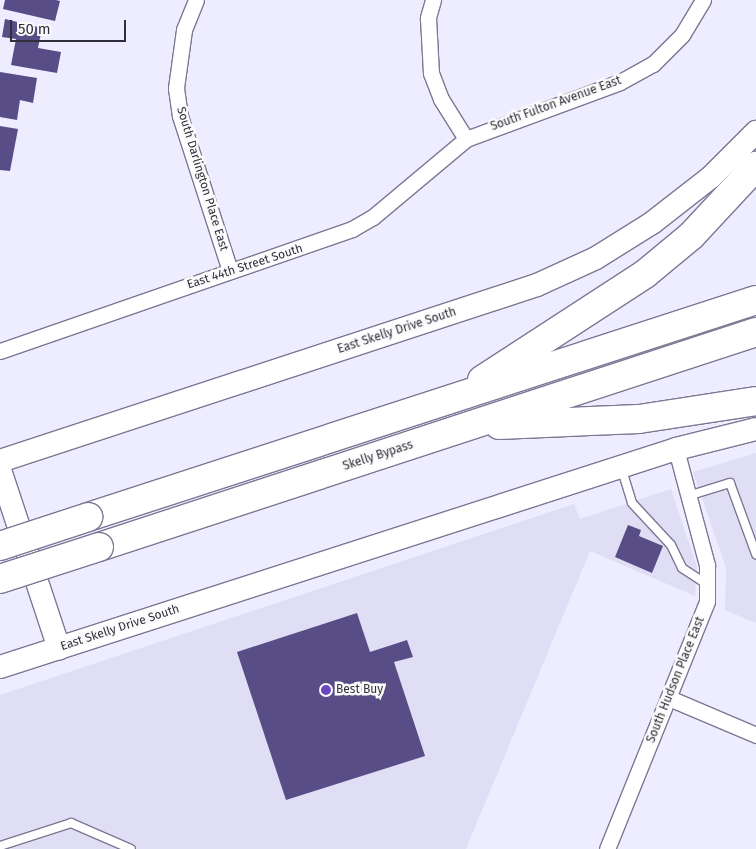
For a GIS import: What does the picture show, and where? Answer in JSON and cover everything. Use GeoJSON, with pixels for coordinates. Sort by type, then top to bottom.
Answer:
{"type":"FeatureCollection","features":[{"type":"Feature","properties":{"kind":"highway"},"geometry":{"type":"LineString","coordinates":[[447,402],[645,274],[692,236],[756,166]]}},
{"type":"Feature","properties":{"kind":"highway"},"geometry":{"type":"LineString","coordinates":[[0,546],[756,300]]}},
{"type":"Feature","properties":{"kind":"highway","name":"Skelly Bypass"},"geometry":{"type":"LineString","coordinates":[[0,579],[756,332]]}},
{"type":"Feature","properties":{"kind":"highway"},"geometry":{"type":"LineString","coordinates":[[465,427],[639,418],[756,401]]}},
{"type":"Feature","properties":{"kind":"main road","name":"East Skelly Drive South"},"geometry":{"type":"LineString","coordinates":[[0,461],[537,285],[596,258],[652,222],[711,177],[756,132]]}},
{"type":"Feature","properties":{"kind":"main road","name":"East Skelly Drive South"},"geometry":{"type":"LineString","coordinates":[[0,667],[676,448],[756,429]]}},
{"type":"Feature","properties":{"kind":"main road"},"geometry":{"type":"LineString","coordinates":[[0,470],[59,648]]}},
{"type":"Feature","properties":{"kind":"street","name":"South Darlington Place East"},"geometry":{"type":"LineString","coordinates":[[196,0],[184,30],[176,88],[182,125],[230,271]]}},
{"type":"Feature","properties":{"kind":"street"},"geometry":{"type":"LineString","coordinates":[[433,0],[428,18],[431,73],[441,99],[466,140]]}},
{"type":"Feature","properties":{"kind":"street","name":"South Fulton Avenue East"},"geometry":{"type":"LineString","coordinates":[[466,140],[620,82],[653,64],[682,35],[703,0]]}},
{"type":"Feature","properties":{"kind":"street","name":"East 44th Street South"},"geometry":{"type":"LineString","coordinates":[[0,350],[324,240],[373,217],[466,140]]}},
{"type":"Feature","properties":{"kind":"street","name":"South Hudson Place East"},"geometry":{"type":"LineString","coordinates":[[607,849],[702,620],[709,585],[690,495],[676,448]]}},
{"type":"Feature","properties":{"kind":"street"},"geometry":{"type":"LineString","coordinates":[[669,698],[756,735]]}},
{"type":"Feature","properties":{"kind":"lane"},"geometry":{"type":"LineString","coordinates":[[621,466],[632,503],[671,545],[690,576],[709,585]]}},
{"type":"Feature","properties":{"kind":"lane"},"geometry":{"type":"LineString","coordinates":[[690,495],[730,483],[756,554]]}},
{"type":"Feature","properties":{"kind":"lane"},"geometry":{"type":"LineString","coordinates":[[0,846],[71,823],[131,849]]}},
{"type":"Feature","properties":{"kind":"shaded area"},"geometry":{"type":"Polygon","coordinates":[[[756,453],[756,623],[725,610],[726,568],[693,472],[756,453]]]}},
{"type":"Feature","properties":{"kind":"shaded area"},"geometry":{"type":"Polygon","coordinates":[[[671,489],[697,567],[695,596],[590,551],[466,849],[0,849],[0,695],[574,504],[580,519],[671,489]]]}},
{"type":"Feature","properties":{"kind":"building"},"geometry":{"type":"Polygon","coordinates":[[[5,0],[60,1],[55,21],[3,9],[5,0]]]}},
{"type":"Feature","properties":{"kind":"building"},"geometry":{"type":"Polygon","coordinates":[[[5,19],[42,28],[38,48],[61,52],[57,73],[11,65],[16,39],[2,37],[5,19]]]}},
{"type":"Feature","properties":{"kind":"building"},"geometry":{"type":"Polygon","coordinates":[[[0,72],[37,78],[33,103],[20,100],[17,120],[0,117],[0,72]]]}},
{"type":"Feature","properties":{"kind":"building"},"geometry":{"type":"Polygon","coordinates":[[[0,126],[18,129],[10,171],[0,170],[0,126]]]}},
{"type":"Feature","properties":{"kind":"building"},"geometry":{"type":"Polygon","coordinates":[[[628,525],[641,530],[639,536],[663,546],[652,573],[615,557],[628,525]]]}},
{"type":"Feature","properties":{"kind":"building","name":"Best Buy"},"geometry":{"type":"Polygon","coordinates":[[[357,613],[370,652],[407,640],[413,657],[394,662],[425,756],[286,800],[237,652],[357,613]]]}},
{"type":"Feature","properties":{"kind":"place","name":"Best Buy"},"geometry":{"type":"Point","coordinates":[326,690]}}]}
